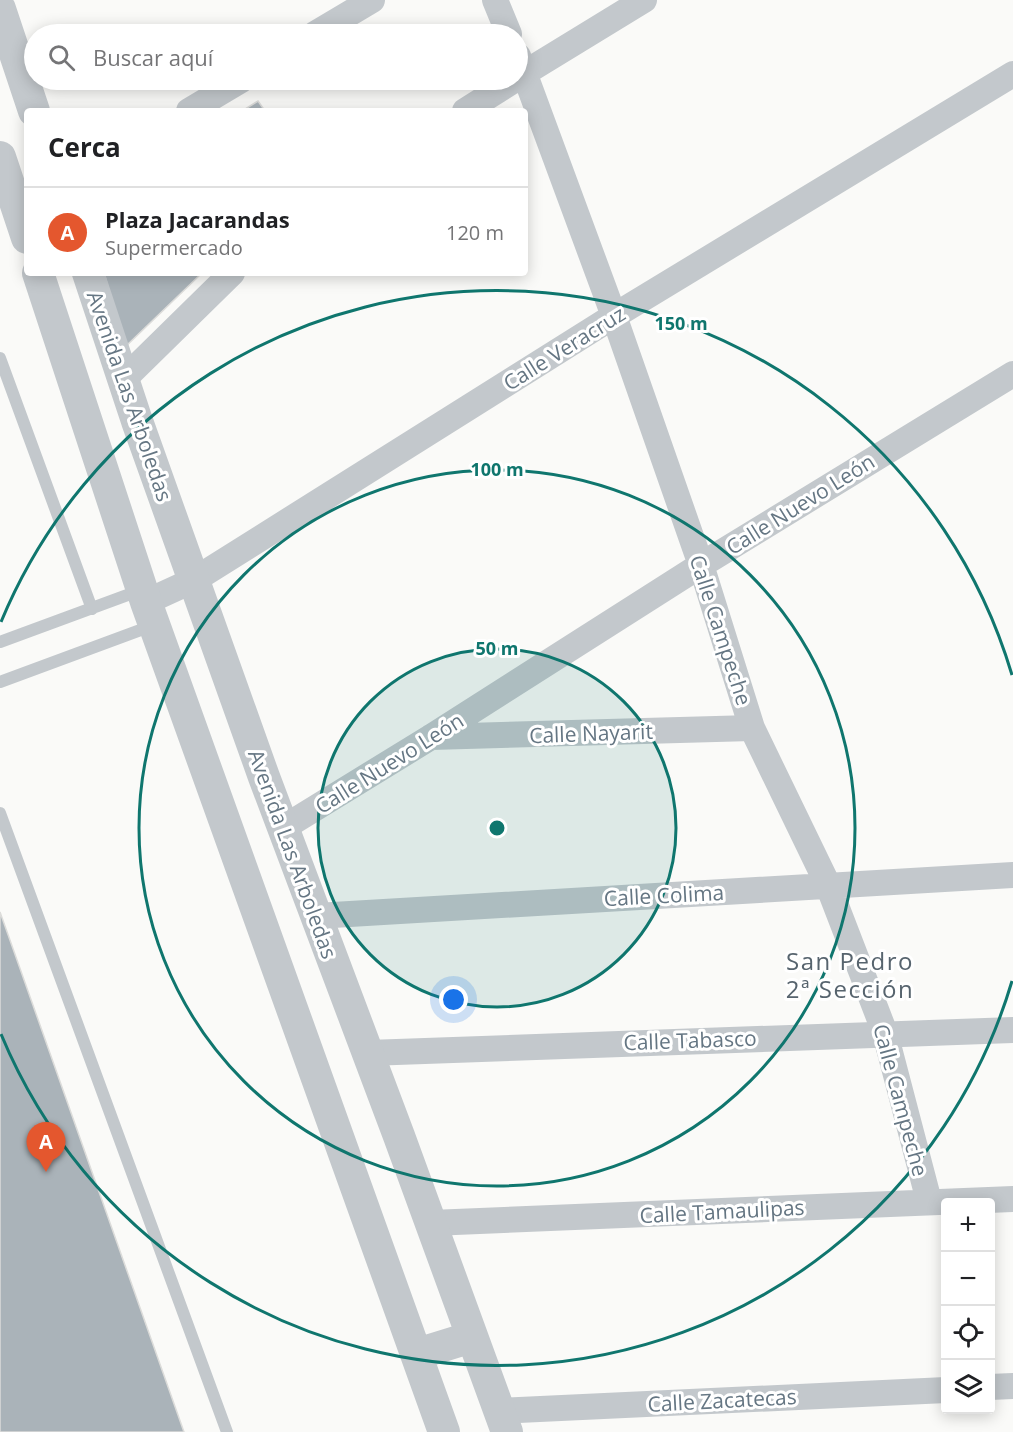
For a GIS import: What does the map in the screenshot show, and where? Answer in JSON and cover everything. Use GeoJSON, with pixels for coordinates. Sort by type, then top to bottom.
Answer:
{"type":"FeatureCollection","features":[{"type":"Feature","properties":{"kind":"street"},"geometry":{"type":"LineString","coordinates":[[332,24],[372,0]]}},
{"type":"Feature","properties":{"kind":"street"},"geometry":{"type":"LineString","coordinates":[[495,0],[505,24]]}},
{"type":"Feature","properties":{"kind":"street"},"geometry":{"type":"LineString","coordinates":[[528,65],[644,0]]}},
{"type":"Feature","properties":{"kind":"street"},"geometry":{"type":"LineString","coordinates":[[0,9],[24,81]]}},
{"type":"Feature","properties":{"kind":"street","name":"Calle Veracruz"},"geometry":{"type":"LineString","coordinates":[[148,606],[194,580],[614,316],[1013,74]]}},
{"type":"Feature","properties":{"kind":"street"},"geometry":{"type":"LineString","coordinates":[[27,90],[33,108]]}},
{"type":"Feature","properties":{"kind":"street"},"geometry":{"type":"LineString","coordinates":[[194,108],[224,90]]}},
{"type":"Feature","properties":{"kind":"street"},"geometry":{"type":"LineString","coordinates":[[469,108],[493,90]]}},
{"type":"Feature","properties":{"kind":"street","name":"Calle Campeche"},"geometry":{"type":"LineString","coordinates":[[525,90],[614,316],[701,565],[752,728],[828,885],[885,1033],[929,1202]]}},
{"type":"Feature","properties":{"kind":"street"},"geometry":{"type":"LineString","coordinates":[[0,157],[24,229]]}},
{"type":"Feature","properties":{"kind":"street"},"geometry":{"type":"LineString","coordinates":[[40,276],[148,606],[417,1354],[438,1430]]}},
{"type":"Feature","properties":{"kind":"street","name":"Avenida Las Arboledas"},"geometry":{"type":"LineString","coordinates":[[89,276],[137,421],[283,828],[503,1422]]}},
{"type":"Feature","properties":{"kind":"street"},"geometry":{"type":"LineString","coordinates":[[124,379],[229,276]]}},
{"type":"Feature","properties":{"kind":"street","name":"Calle Nuevo León"},"geometry":{"type":"LineString","coordinates":[[283,828],[701,565],[1013,374]]}},
{"type":"Feature","properties":{"kind":"street"},"geometry":{"type":"LineString","coordinates":[[93,438],[137,421]]}},
{"type":"Feature","properties":{"kind":"street","name":"Calle Nayarit"},"geometry":{"type":"LineString","coordinates":[[431,737],[752,728]]}},
{"type":"Feature","properties":{"kind":"street","name":"Calle Colima"},"geometry":{"type":"LineString","coordinates":[[316,916],[1013,875]]}},
{"type":"Feature","properties":{"kind":"street","name":"Calle Tabasco"},"geometry":{"type":"LineString","coordinates":[[368,1053],[1013,1030]]}},
{"type":"Feature","properties":{"kind":"street","name":"Calle Tamaulipas"},"geometry":{"type":"LineString","coordinates":[[431,1223],[1013,1199]]}},
{"type":"Feature","properties":{"kind":"street"},"geometry":{"type":"LineString","coordinates":[[417,1354],[472,1337]]}},
{"type":"Feature","properties":{"kind":"street"},"geometry":{"type":"LineString","coordinates":[[995,1387],[1013,1386]]}},
{"type":"Feature","properties":{"kind":"street","name":"Calle Zacatecas"},"geometry":{"type":"LineString","coordinates":[[503,1422],[941,1389]]}},
{"type":"Feature","properties":{"kind":"lane"},"geometry":{"type":"LineString","coordinates":[[0,358],[92,609]]}},
{"type":"Feature","properties":{"kind":"lane"},"geometry":{"type":"LineString","coordinates":[[0,642],[92,609],[148,606]]}},
{"type":"Feature","properties":{"kind":"lane"},"geometry":{"type":"LineString","coordinates":[[0,682],[148,606]]}},
{"type":"Feature","properties":{"kind":"lane"},"geometry":{"type":"LineString","coordinates":[[0,813],[227,1432]]}},
{"type":"Feature","properties":{"kind":"building"},"geometry":{"type":"Polygon","coordinates":[[[258,101],[263,108],[247,108],[258,101]]]}},
{"type":"Feature","properties":{"kind":"building"},"geometry":{"type":"Polygon","coordinates":[[[105,276],[199,276],[125,347],[105,276]]]}},
{"type":"Feature","properties":{"kind":"building"},"geometry":{"type":"Polygon","coordinates":[[[0,912],[184,1432],[0,1432],[0,912]]]}},
{"type":"Feature","properties":{"kind":"place","name":"Plaza Jacarandas"},"geometry":{"type":"Point","coordinates":[46,1172]}},
{"type":"Feature","properties":{"kind":"district","name":"San Pedro 2ª Sección"},"geometry":{"type":"Point","coordinates":[850,974]}}]}
